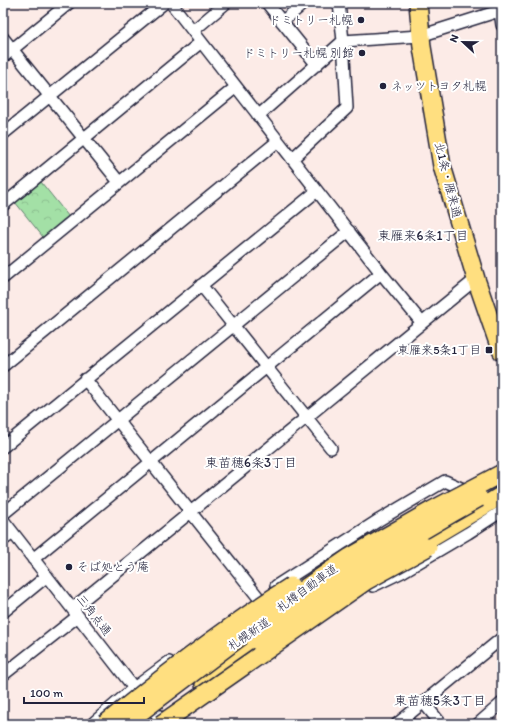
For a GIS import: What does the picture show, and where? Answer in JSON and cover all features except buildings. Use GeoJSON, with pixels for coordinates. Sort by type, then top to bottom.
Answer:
{"type":"FeatureCollection","features":[{"type":"Feature","properties":{"kind":"highway","name":"北1条・雁来通"},"geometry":{"type":"LineString","coordinates":[[418,3],[420,36],[442,166],[476,279],[502,352]]}},
{"type":"Feature","properties":{"kind":"highway","name":"札幌新道"},"geometry":{"type":"LineString","coordinates":[[116,724],[367,554],[402,532],[438,505],[502,465]]}},
{"type":"Feature","properties":{"kind":"highway","name":"札樽自動車道"},"geometry":{"type":"LineString","coordinates":[[125,724],[305,588],[350,557],[432,510],[502,473]]}},
{"type":"Feature","properties":{"kind":"highway","name":"札樽自動車道"},"geometry":{"type":"LineString","coordinates":[[144,724],[198,681],[302,606],[437,522],[502,486]]}},
{"type":"Feature","properties":{"kind":"highway","name":"札幌新道"},"geometry":{"type":"LineString","coordinates":[[160,723],[272,633],[502,495]]}},
{"type":"Feature","properties":{"kind":"highway"},"geometry":{"type":"LineString","coordinates":[[160,723],[366,581],[476,520],[502,495]]}},
{"type":"Feature","properties":{"kind":"highway"},"geometry":{"type":"LineString","coordinates":[[104,724],[162,677],[264,603],[417,509],[438,505]]}},
{"type":"Feature","properties":{"kind":"street"},"geometry":{"type":"LineString","coordinates":[[3,57],[69,3]]}},
{"type":"Feature","properties":{"kind":"street"},"geometry":{"type":"LineString","coordinates":[[3,134],[164,3]]}},
{"type":"Feature","properties":{"kind":"street"},"geometry":{"type":"LineString","coordinates":[[171,3],[381,273],[422,323]]}},
{"type":"Feature","properties":{"kind":"street"},"geometry":{"type":"LineString","coordinates":[[193,31],[226,3]]}},
{"type":"Feature","properties":{"kind":"street"},"geometry":{"type":"LineString","coordinates":[[267,3],[318,65]]}},
{"type":"Feature","properties":{"kind":"street"},"geometry":{"type":"LineString","coordinates":[[282,22],[304,3]]}},
{"type":"Feature","properties":{"kind":"street"},"geometry":{"type":"LineString","coordinates":[[292,159],[347,108],[339,3]]}},
{"type":"Feature","properties":{"kind":"street"},"geometry":{"type":"LineString","coordinates":[[258,116],[318,65],[343,41],[420,36],[500,8],[502,25]]}},
{"type":"Feature","properties":{"kind":"street"},"geometry":{"type":"LineString","coordinates":[[3,38],[119,182]]}},
{"type":"Feature","properties":{"kind":"street"},"geometry":{"type":"LineString","coordinates":[[3,206],[201,42]]}},
{"type":"Feature","properties":{"kind":"street"},"geometry":{"type":"LineString","coordinates":[[3,277],[236,87]]}},
{"type":"Feature","properties":{"kind":"street"},"geometry":{"type":"LineString","coordinates":[[3,366],[278,141]]}},
{"type":"Feature","properties":{"kind":"street"},"geometry":{"type":"LineString","coordinates":[[3,447],[317,191]]}},
{"type":"Feature","properties":{"kind":"street"},"geometry":{"type":"LineString","coordinates":[[3,514],[349,231]]}},
{"type":"Feature","properties":{"kind":"street"},"geometry":{"type":"LineString","coordinates":[[33,559],[381,273]]}},
{"type":"Feature","properties":{"kind":"street"},"geometry":{"type":"LineString","coordinates":[[3,675],[191,512],[476,279]]}},
{"type":"Feature","properties":{"kind":"street"},"geometry":{"type":"LineString","coordinates":[[201,285],[331,448]]}},
{"type":"Feature","properties":{"kind":"street"},"geometry":{"type":"LineString","coordinates":[[85,379],[258,597]]}},
{"type":"Feature","properties":{"kind":"street"},"geometry":{"type":"LineString","coordinates":[[92,724],[134,688],[258,597],[379,520],[445,481],[463,489]]}},
{"type":"Feature","properties":{"kind":"street"},"geometry":{"type":"LineString","coordinates":[[237,660],[264,659],[274,654],[367,589],[402,572],[462,537],[502,510]]}},
{"type":"Feature","properties":{"kind":"street","name":"三角点通"},"geometry":{"type":"LineString","coordinates":[[3,520],[147,703],[160,723]]}},
{"type":"Feature","properties":{"kind":"street"},"geometry":{"type":"LineString","coordinates":[[3,540],[13,533]]}},
{"type":"Feature","properties":{"kind":"street"},"geometry":{"type":"LineString","coordinates":[[3,612],[47,576]]}},
{"type":"Feature","properties":{"kind":"street"},"geometry":{"type":"LineString","coordinates":[[398,724],[502,638]]}},
{"type":"Feature","properties":{"kind":"street"},"geometry":{"type":"LineString","coordinates":[[424,702],[441,724]]}},
{"type":"Feature","properties":{"kind":"street"},"geometry":{"type":"LineString","coordinates":[[478,724],[502,703]]}},
{"type":"Feature","properties":{"kind":"green space"},"geometry":{"type":"Polygon","coordinates":[[[41,182],[69,217],[43,237],[15,202],[41,182]]]}},
{"type":"Feature","properties":{"kind":"place","name":"ドミトリー札幌"},"geometry":{"type":"Point","coordinates":[361,20]}},
{"type":"Feature","properties":{"kind":"place","name":"ドミトリー札幌 別館"},"geometry":{"type":"Point","coordinates":[362,53]}},
{"type":"Feature","properties":{"kind":"place","name":"ネッツトヨタ札幌"},"geometry":{"type":"Point","coordinates":[383,86]}},
{"type":"Feature","properties":{"kind":"place","name":"東雁来5条1丁目"},"geometry":{"type":"Point","coordinates":[489,350]}},
{"type":"Feature","properties":{"kind":"place","name":"そば処とう庵"},"geometry":{"type":"Point","coordinates":[69,567]}},
{"type":"Feature","properties":{"kind":"district","name":"東雁来6条1丁目"},"geometry":{"type":"Point","coordinates":[423,235]}},
{"type":"Feature","properties":{"kind":"district","name":"東苗穂6条3丁目"},"geometry":{"type":"Point","coordinates":[251,462]}},
{"type":"Feature","properties":{"kind":"district","name":"東苗穂5条3丁目"},"geometry":{"type":"Point","coordinates":[440,700]}}]}
